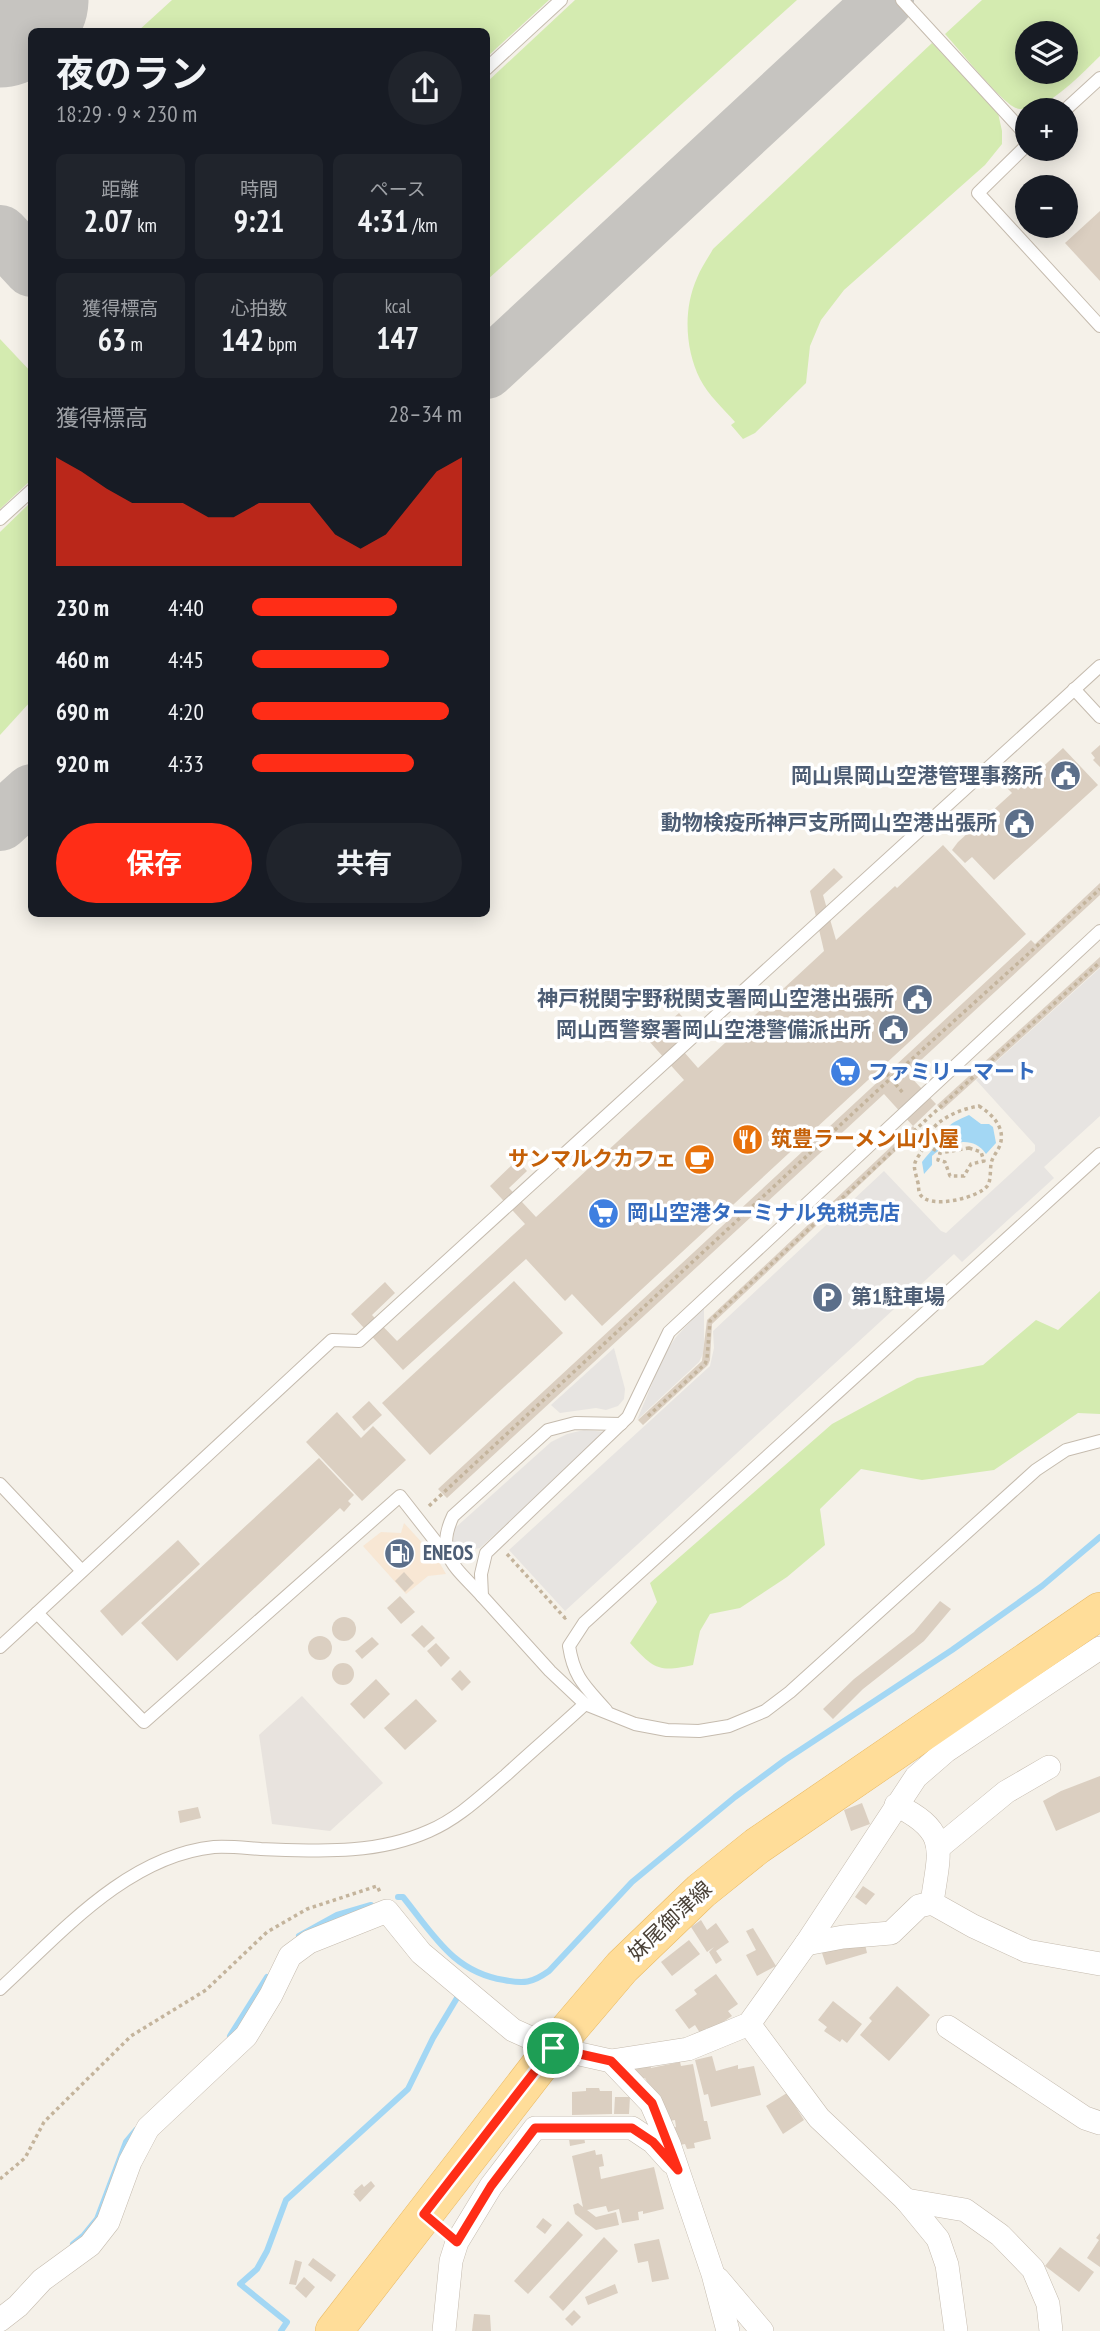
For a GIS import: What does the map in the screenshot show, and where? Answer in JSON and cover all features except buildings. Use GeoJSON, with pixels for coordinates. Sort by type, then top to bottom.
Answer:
{"type":"FeatureCollection","features":[{"type":"Feature","properties":{"kind":"main road","name":"妹尾御津線"},"geometry":{"type":"LineString","coordinates":[[334,2331],[553,2048],[622,1967],[701,1891],[757,1846],[1100,1611]]}},
{"type":"Feature","properties":{"kind":"street"},"geometry":{"type":"LineString","coordinates":[[0,2320],[18,2306],[42,2280],[90,2245],[108,2222],[130,2162],[148,2127],[246,2036],[271,1995],[290,1956],[309,1942],[387,1911],[421,1953],[513,2030],[553,2048],[611,2061],[688,2049],[749,2024],[806,1944],[916,1777],[946,1751],[1100,1648]]}},
{"type":"Feature","properties":{"kind":"street"},"geometry":{"type":"LineString","coordinates":[[938,1848],[1006,1792],[1049,1767]]}},
{"type":"Feature","properties":{"kind":"street"},"geometry":{"type":"LineString","coordinates":[[896,1805],[912,1813],[935,1832],[938,1848],[932,1903]]}},
{"type":"Feature","properties":{"kind":"street"},"geometry":{"type":"LineString","coordinates":[[806,1944],[843,1937],[891,1933],[919,1906],[932,1903],[1027,1951],[1100,1964]]}},
{"type":"Feature","properties":{"kind":"street"},"geometry":{"type":"LineString","coordinates":[[749,2024],[819,2118],[906,2200],[938,2239],[947,2265],[956,2331]]}},
{"type":"Feature","properties":{"kind":"street"},"geometry":{"type":"LineString","coordinates":[[948,2026],[1085,2119],[1100,2123]]}},
{"type":"Feature","properties":{"kind":"street"},"geometry":{"type":"LineString","coordinates":[[611,2061],[652,2103],[678,2170],[729,2331]]}},
{"type":"Feature","properties":{"kind":"street"},"geometry":{"type":"LineString","coordinates":[[444,2331],[451,2260],[457,2242],[491,2186],[535,2128],[632,2128],[653,2142],[678,2170]]}},
{"type":"Feature","properties":{"kind":"street"},"geometry":{"type":"LineString","coordinates":[[906,2200],[965,2210],[1000,2235],[1033,2269],[1048,2304],[1051,2331]]}},
{"type":"Feature","properties":{"kind":"street"},"geometry":{"type":"LineString","coordinates":[[424,2214],[457,2242]]}},
{"type":"Feature","properties":{"kind":"street"},"geometry":{"type":"LineString","coordinates":[[713,2274],[762,2331]]}},
{"type":"Feature","properties":{"kind":"lane"},"geometry":{"type":"LineString","coordinates":[[490,65],[561,0]]}},
{"type":"Feature","properties":{"kind":"lane"},"geometry":{"type":"LineString","coordinates":[[902,0],[1015,122]]}},
{"type":"Feature","properties":{"kind":"lane"},"geometry":{"type":"LineString","coordinates":[[1078,98],[1100,78]]}},
{"type":"Feature","properties":{"kind":"lane"},"geometry":{"type":"LineString","coordinates":[[1015,157],[978,193],[1100,326]]}},
{"type":"Feature","properties":{"kind":"lane"},"geometry":{"type":"LineString","coordinates":[[0,520],[28,494]]}},
{"type":"Feature","properties":{"kind":"lane"},"geometry":{"type":"LineString","coordinates":[[0,1647],[332,1340],[359,1340],[1100,666]]}},
{"type":"Feature","properties":{"kind":"lane"},"geometry":{"type":"LineString","coordinates":[[1074,689],[1100,716]]}},
{"type":"Feature","properties":{"kind":"lane"},"geometry":{"type":"LineString","coordinates":[[482,1596],[481,1574],[486,1553],[621,1424],[634,1407],[669,1332],[1100,931]]}},
{"type":"Feature","properties":{"kind":"lane"},"geometry":{"type":"LineString","coordinates":[[609,1713],[572,1668],[569,1646],[584,1623],[1100,1154]]}},
{"type":"Feature","properties":{"kind":"lane"},"geometry":{"type":"LineString","coordinates":[[447,1556],[445,1532],[453,1516],[548,1430],[575,1423],[621,1424]]}},
{"type":"Feature","properties":{"kind":"lane"},"geometry":{"type":"LineString","coordinates":[[37,1613],[144,1722],[400,1496],[482,1596],[585,1704],[635,1724],[667,1730],[699,1731],[729,1727],[765,1711],[790,1692],[1036,1470],[1066,1450],[1100,1441]]}},
{"type":"Feature","properties":{"kind":"lane"},"geometry":{"type":"LineString","coordinates":[[0,1484],[82,1571]]}},
{"type":"Feature","properties":{"kind":"lane"},"geometry":{"type":"LineString","coordinates":[[0,1989],[101,1896],[155,1864],[181,1854],[215,1847],[335,1852],[398,1843],[430,1831],[462,1813],[585,1704]]}},
{"type":"Feature","properties":{"kind":"path"},"geometry":{"type":"LineString","coordinates":[[417,1517],[1100,889]]}},
{"type":"Feature","properties":{"kind":"path"},"geometry":{"type":"LineString","coordinates":[[644,1420],[705,1364],[710,1321],[1100,962]]}},
{"type":"Feature","properties":{"kind":"path"},"geometry":{"type":"LineString","coordinates":[[979,1106],[988,1111],[1002,1133],[1002,1142],[991,1162],[988,1184],[982,1191],[935,1203],[920,1194],[914,1170],[916,1158],[926,1145],[934,1127],[965,1109],[979,1106]]}},
{"type":"Feature","properties":{"kind":"path"},"geometry":{"type":"LineString","coordinates":[[926,1145],[940,1153],[969,1148],[981,1152],[984,1161]]}},
{"type":"Feature","properties":{"kind":"path"},"geometry":{"type":"LineString","coordinates":[[940,1153],[938,1160],[945,1162],[950,1176],[964,1176],[971,1164],[991,1162]]}},
{"type":"Feature","properties":{"kind":"path"},"geometry":{"type":"LineString","coordinates":[[502,1550],[565,1618],[575,1608]]}},
{"type":"Feature","properties":{"kind":"path"},"geometry":{"type":"LineString","coordinates":[[0,2179],[25,2158],[44,2122],[131,2036],[206,1990],[267,1932],[307,1909],[377,1886],[387,1911]]}},
{"type":"Feature","properties":{"kind":"shaded area","name":"第1駐車場"},"geometry":{"type":"Polygon","coordinates":[[[1100,968],[1100,1116],[1044,1167],[1054,1178],[962,1262],[954,1254],[565,1611],[509,1550],[710,1366],[714,1348],[713,1331],[884,1171],[941,1231],[946,1233],[1035,1151],[1035,1145],[976,1080],[1100,968]]]}},
{"type":"Feature","properties":{"kind":"shaded area"},"geometry":{"type":"Polygon","coordinates":[[[704,1307],[704,1344],[699,1362],[637,1420],[664,1355],[676,1337],[704,1307]]]}},
{"type":"Feature","properties":{"kind":"shaded area"},"geometry":{"type":"Polygon","coordinates":[[[614,1348],[625,1389],[624,1399],[618,1406],[606,1410],[596,1408],[560,1413],[551,1405],[614,1348]]]}},
{"type":"Feature","properties":{"kind":"shaded area"},"geometry":{"type":"Polygon","coordinates":[[[584,1430],[607,1432],[480,1548],[454,1553],[455,1528],[551,1442],[584,1430]]]}},
{"type":"Feature","properties":{"kind":"shaded area","name":"ENEOS"},"geometry":{"type":"Polygon","coordinates":[[[404,1523],[438,1560],[446,1574],[428,1576],[406,1594],[363,1546],[381,1532],[401,1533],[404,1523]]]}},
{"type":"Feature","properties":{"kind":"shaded area"},"geometry":{"type":"Polygon","coordinates":[[[302,1696],[383,1783],[330,1831],[272,1824],[259,1735],[302,1696]]]}},
{"type":"Feature","properties":{"kind":"green space"},"geometry":{"type":"Polygon","coordinates":[[[172,0],[549,0],[490,54],[490,28],[141,28],[172,0]]]}},
{"type":"Feature","properties":{"kind":"green space"},"geometry":{"type":"Polygon","coordinates":[[[575,0],[797,0],[490,277],[490,79],[575,0]]]}},
{"type":"Feature","properties":{"kind":"green space"},"geometry":{"type":"Polygon","coordinates":[[[982,0],[1100,0],[1100,56],[1078,77],[1078,21],[1015,21],[1015,84],[1071,84],[1053,98],[1015,98],[1015,107],[980,74],[945,34],[982,0]]]}},
{"type":"Feature","properties":{"kind":"green space"},"geometry":{"type":"Polygon","coordinates":[[[932,43],[998,113],[1002,144],[985,165],[844,290],[821,320],[810,346],[806,383],[755,433],[743,439],[731,425],[735,422],[703,385],[691,355],[689,303],[699,274],[713,249],[932,43]]]}},
{"type":"Feature","properties":{"kind":"green space"},"geometry":{"type":"Polygon","coordinates":[[[0,339],[28,369],[28,483],[0,509],[0,339]]]}},
{"type":"Feature","properties":{"kind":"green space"},"geometry":{"type":"Polygon","coordinates":[[[28,505],[28,704],[0,735],[0,532],[28,505]]]}},
{"type":"Feature","properties":{"kind":"green space"},"geometry":{"type":"Polygon","coordinates":[[[1100,1291],[1100,1414],[1078,1413],[994,1470],[922,1480],[861,1469],[820,1509],[825,1545],[787,1577],[740,1608],[710,1614],[700,1631],[693,1665],[672,1668],[657,1666],[630,1643],[657,1602],[650,1583],[832,1424],[917,1378],[983,1365],[1036,1320],[1058,1330],[1100,1291]]]}},
{"type":"Feature","properties":{"kind":"water"},"geometry":{"type":"Polygon","coordinates":[[[969,1115],[981,1124],[993,1127],[996,1143],[986,1154],[981,1148],[967,1142],[945,1147],[932,1156],[932,1165],[924,1174],[922,1162],[946,1129],[969,1115]]]}},
{"type":"Feature","properties":{"kind":"waterway"},"geometry":{"type":"LineString","coordinates":[[398,1897],[403,1897],[446,1949],[471,1969],[486,1976],[511,1981],[528,1982],[538,1978],[549,1971],[632,1882],[735,1797],[785,1760],[952,1650],[1042,1586],[1100,1537]]}},
{"type":"Feature","properties":{"kind":"waterway"},"geometry":{"type":"LineString","coordinates":[[299,1936],[337,1915],[371,1905]]}},
{"type":"Feature","properties":{"kind":"waterway"},"geometry":{"type":"LineString","coordinates":[[230,2036],[267,1977]]}},
{"type":"Feature","properties":{"kind":"waterway"},"geometry":{"type":"LineString","coordinates":[[281,2331],[287,2322],[240,2284],[257,2269],[267,2251],[286,2200],[408,2089],[433,2038],[457,1998]]}},
{"type":"Feature","properties":{"kind":"waterway"},"geometry":{"type":"LineString","coordinates":[[73,2244],[97,2219],[126,2142],[136,2130]]}},
{"type":"Feature","properties":{"kind":"taxiway"},"geometry":{"type":"LineString","coordinates":[[490,366],[885,0]]}},
{"type":"Feature","properties":{"kind":"taxiway"},"geometry":{"type":"LineString","coordinates":[[0,234],[28,264]]}},
{"type":"Feature","properties":{"kind":"taxiway"},"geometry":{"type":"LineString","coordinates":[[0,822],[28,797]]}},
{"type":"Feature","properties":{"kind":"runway"},"geometry":{"type":"LineString","coordinates":[[0,15],[16,0]]}},
{"type":"Feature","properties":{"kind":"place","name":"岡山県岡山空港管理事務所"},"geometry":{"type":"Point","coordinates":[1066,776]}},
{"type":"Feature","properties":{"kind":"place","name":"動物検疫所神戸支所岡山空港出張所"},"geometry":{"type":"Point","coordinates":[1020,823]}},
{"type":"Feature","properties":{"kind":"place","name":"神戸税関宇野税関支署岡山空港出張所"},"geometry":{"type":"Point","coordinates":[917,999]}},
{"type":"Feature","properties":{"kind":"place","name":"岡山西警察署岡山空港警備派出所"},"geometry":{"type":"Point","coordinates":[894,1030]}},
{"type":"Feature","properties":{"kind":"place","name":"ファミリーマート"},"geometry":{"type":"Point","coordinates":[845,1072]}},
{"type":"Feature","properties":{"kind":"place","name":"筑豊ラーメン山小屋"},"geometry":{"type":"Point","coordinates":[748,1139]}},
{"type":"Feature","properties":{"kind":"place","name":"サンマルクカフェ"},"geometry":{"type":"Point","coordinates":[699,1159]}},
{"type":"Feature","properties":{"kind":"place","name":"岡山空港ターミナル免税売店"},"geometry":{"type":"Point","coordinates":[604,1213]}},
{"type":"Feature","properties":{"kind":"place","name":"第1駐車場"},"geometry":{"type":"Point","coordinates":[828,1297]}},
{"type":"Feature","properties":{"kind":"place","name":"ENEOS"},"geometry":{"type":"Point","coordinates":[400,1553]}},
{"type":"Feature","properties":{"kind":"route"},"geometry":{"type":"LineString","coordinates":[[553,2048],[611,2061],[652,2103],[678,2170],[653,2142],[632,2128],[535,2128],[491,2186],[457,2242],[424,2214],[553,2048]]}}]}
